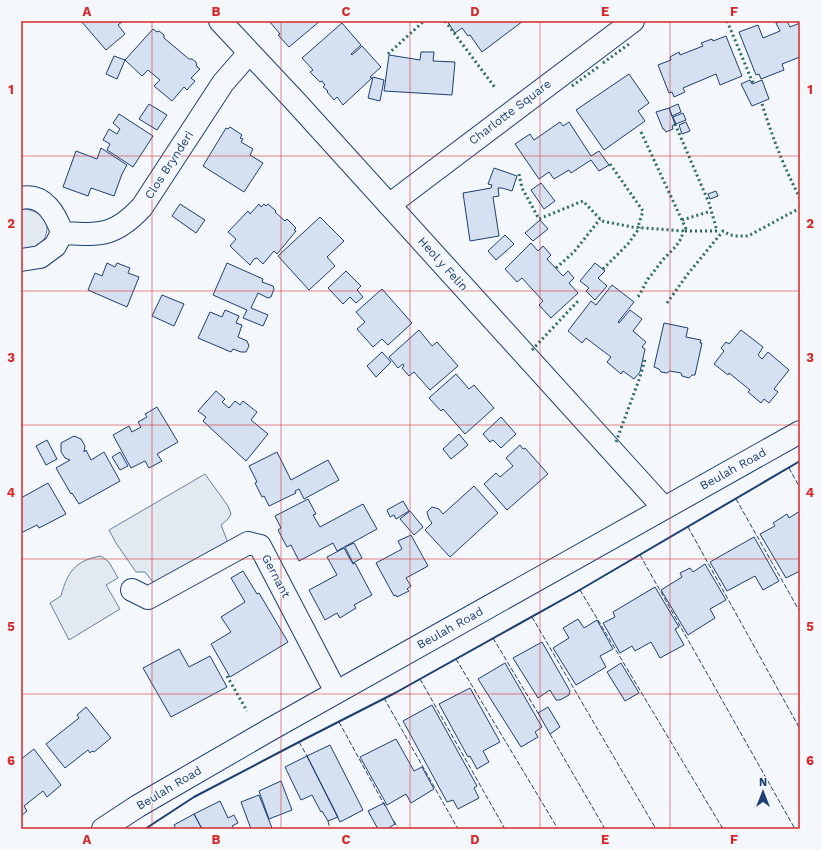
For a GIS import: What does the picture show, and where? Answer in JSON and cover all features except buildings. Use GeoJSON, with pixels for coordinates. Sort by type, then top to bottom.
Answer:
{"type":"FeatureCollection","features":[{"type":"Feature","properties":{"kind":"street","name":"Heol y Felin"},"geometry":{"type":"LineString","coordinates":[[220,21],[295,101],[664,508]]}},
{"type":"Feature","properties":{"kind":"street","name":"Charlotte Square"},"geometry":{"type":"LineString","coordinates":[[389,205],[633,21]]}},
{"type":"Feature","properties":{"kind":"street","name":"Clos Brynderi"},"geometry":{"type":"LineString","coordinates":[[62,233],[96,235],[114,229],[130,220],[142,207],[222,83],[249,53]]}},
{"type":"Feature","properties":{"kind":"street"},"geometry":{"type":"LineString","coordinates":[[21,198],[38,199],[48,206],[58,220],[62,233],[55,246],[40,257],[21,260]]}},
{"type":"Feature","properties":{"kind":"street","name":"Beulah Road"},"geometry":{"type":"LineString","coordinates":[[103,829],[138,806],[336,692],[800,432]]}},
{"type":"Feature","properties":{"kind":"street","name":"Gernant"},"geometry":{"type":"LineString","coordinates":[[132,590],[148,598],[248,543],[260,546],[336,692]]}},
{"type":"Feature","properties":{"kind":"shaded area"},"geometry":{"type":"Polygon","coordinates":[[[25,209],[39,214],[46,223],[47,228],[44,240],[39,246],[21,250],[21,210],[25,209]]]}},
{"type":"Feature","properties":{"kind":"shaded area"},"geometry":{"type":"Polygon","coordinates":[[[205,474],[228,506],[231,514],[221,525],[227,540],[225,546],[157,583],[152,581],[145,572],[136,572],[109,530],[205,474]]]}},
{"type":"Feature","properties":{"kind":"shaded area"},"geometry":{"type":"Polygon","coordinates":[[[101,556],[109,562],[118,578],[106,585],[120,609],[69,640],[50,603],[61,596],[66,580],[74,568],[85,561],[101,556]]]}},
{"type":"Feature","properties":{"kind":"hedge"},"geometry":{"type":"LineString","coordinates":[[388,54],[424,21]]}},
{"type":"Feature","properties":{"kind":"hedge"},"geometry":{"type":"LineString","coordinates":[[445,21],[496,89]]}},
{"type":"Feature","properties":{"kind":"hedge"},"geometry":{"type":"LineString","coordinates":[[727,21],[753,83]]}},
{"type":"Feature","properties":{"kind":"hedge"},"geometry":{"type":"LineString","coordinates":[[603,63],[629,44]]}},
{"type":"Feature","properties":{"kind":"hedge"},"geometry":{"type":"LineString","coordinates":[[572,86],[598,67]]}},
{"type":"Feature","properties":{"kind":"hedge"},"geometry":{"type":"LineString","coordinates":[[762,104],[779,152],[800,198]]}},
{"type":"Feature","properties":{"kind":"hedge"},"geometry":{"type":"LineString","coordinates":[[675,124],[709,203],[717,231]]}},
{"type":"Feature","properties":{"kind":"hedge"},"geometry":{"type":"LineString","coordinates":[[641,132],[687,231]]}},
{"type":"Feature","properties":{"kind":"hedge"},"geometry":{"type":"LineString","coordinates":[[610,164],[643,211],[638,227]]}},
{"type":"Feature","properties":{"kind":"hedge"},"geometry":{"type":"LineString","coordinates":[[519,174],[522,188],[539,219],[583,201],[602,221],[632,227],[683,231],[678,244],[648,279],[637,298]]}},
{"type":"Feature","properties":{"kind":"hedge"},"geometry":{"type":"LineString","coordinates":[[667,303],[687,275],[723,231],[730,235],[748,236],[800,208]]}},
{"type":"Feature","properties":{"kind":"hedge"},"geometry":{"type":"LineString","coordinates":[[682,220],[708,212]]}},
{"type":"Feature","properties":{"kind":"hedge"},"geometry":{"type":"LineString","coordinates":[[556,268],[574,252],[600,219]]}},
{"type":"Feature","properties":{"kind":"hedge"},"geometry":{"type":"LineString","coordinates":[[603,269],[628,244],[640,227]]}},
{"type":"Feature","properties":{"kind":"hedge"},"geometry":{"type":"LineString","coordinates":[[685,231],[717,231]]}},
{"type":"Feature","properties":{"kind":"hedge"},"geometry":{"type":"LineString","coordinates":[[532,350],[578,301]]}},
{"type":"Feature","properties":{"kind":"hedge"},"geometry":{"type":"LineString","coordinates":[[616,442],[645,360]]}},
{"type":"Feature","properties":{"kind":"hedge"},"geometry":{"type":"LineString","coordinates":[[227,676],[247,711]]}},
{"type":"Feature","properties":{"kind":"fence"},"geometry":{"type":"LineString","coordinates":[[789,468],[800,488]]}},
{"type":"Feature","properties":{"kind":"fence"},"geometry":{"type":"LineString","coordinates":[[736,499],[800,612]]}},
{"type":"Feature","properties":{"kind":"fence"},"geometry":{"type":"LineString","coordinates":[[688,527],[800,729]]}},
{"type":"Feature","properties":{"kind":"fence"},"geometry":{"type":"LineString","coordinates":[[640,555],[795,829]]}},
{"type":"Feature","properties":{"kind":"fence"},"geometry":{"type":"LineString","coordinates":[[580,590],[723,829]]}},
{"type":"Feature","properties":{"kind":"fence"},"geometry":{"type":"LineString","coordinates":[[532,617],[656,829]]}},
{"type":"Feature","properties":{"kind":"fence"},"geometry":{"type":"LineString","coordinates":[[493,638],[538,713]]}},
{"type":"Feature","properties":{"kind":"fence"},"geometry":{"type":"LineString","coordinates":[[456,659],[558,829]]}},
{"type":"Feature","properties":{"kind":"fence"},"geometry":{"type":"LineString","coordinates":[[420,679],[505,829]]}},
{"type":"Feature","properties":{"kind":"fence"},"geometry":{"type":"LineString","coordinates":[[384,698],[458,829]]}},
{"type":"Feature","properties":{"kind":"fence"},"geometry":{"type":"LineString","coordinates":[[339,722],[385,806]]}},
{"type":"Feature","properties":{"kind":"fence"},"geometry":{"type":"LineString","coordinates":[[550,734],[605,829]]}},
{"type":"Feature","properties":{"kind":"fence"},"geometry":{"type":"LineString","coordinates":[[299,742],[307,756]]}},
{"type":"Feature","properties":{"kind":"fence"},"geometry":{"type":"LineString","coordinates":[[328,821],[330,829]]}},
{"type":"Feature","properties":{"kind":"fence"},"geometry":{"type":"LineString","coordinates":[[394,821],[398,829]]}},
{"type":"Feature","properties":{"kind":"wall"},"geometry":{"type":"LineString","coordinates":[[145,829],[194,797],[395,693],[578,591],[800,461]]}}]}
